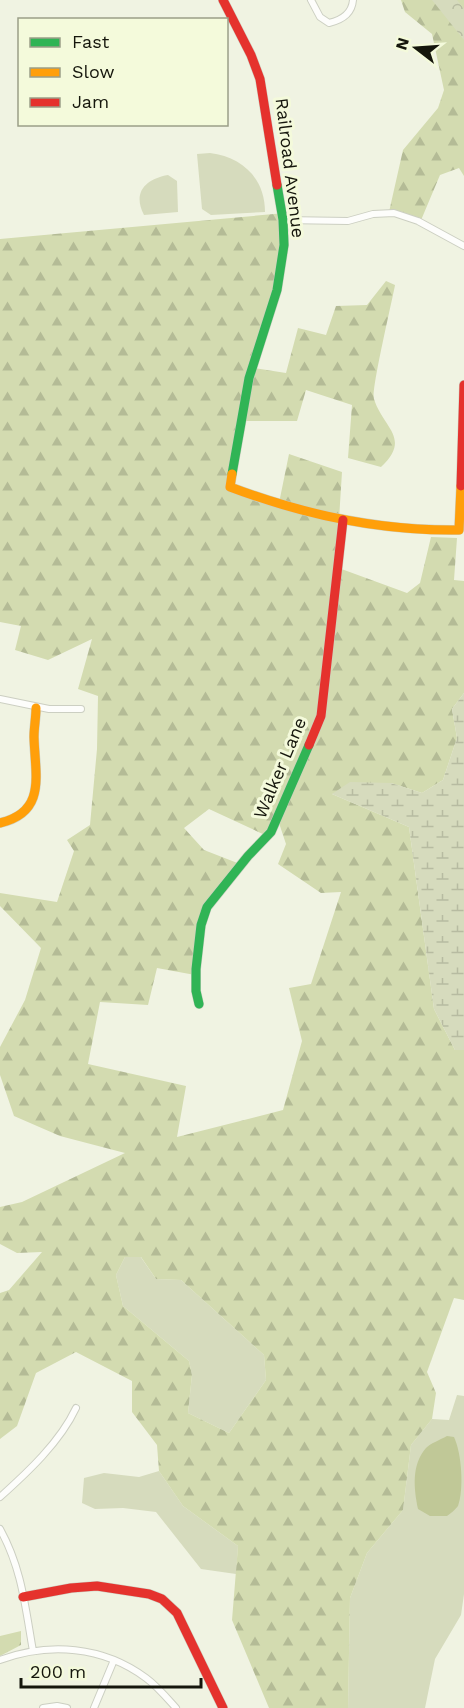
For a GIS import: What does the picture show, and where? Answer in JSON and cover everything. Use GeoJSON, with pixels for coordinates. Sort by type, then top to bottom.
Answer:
{"type":"FeatureCollection","features":[{"type":"Feature","properties":{"kind":"street","name":"Railroad Avenue"},"geometry":{"type":"LineString","coordinates":[[223,0],[251,55],[260,79],[283,220],[284,246],[278,281],[249,378],[230,487],[267,501],[343,520]]}},
{"type":"Feature","properties":{"kind":"street"},"geometry":{"type":"LineString","coordinates":[[311,0],[320,17],[329,22],[339,20],[348,13],[353,0]]}},
{"type":"Feature","properties":{"kind":"street"},"geometry":{"type":"LineString","coordinates":[[283,220],[348,221],[373,214],[394,213],[418,221],[464,246]]}},
{"type":"Feature","properties":{"kind":"street"},"geometry":{"type":"LineString","coordinates":[[343,520],[422,531],[459,530],[464,386]]}},
{"type":"Feature","properties":{"kind":"street","name":"Walker Lane"},"geometry":{"type":"LineString","coordinates":[[199,1004],[196,991],[196,969],[201,925],[207,907],[248,856],[271,832],[295,782],[321,716],[343,520]]}},
{"type":"Feature","properties":{"kind":"street"},"geometry":{"type":"LineString","coordinates":[[0,699],[36,708],[81,709]]}},
{"type":"Feature","properties":{"kind":"street"},"geometry":{"type":"LineString","coordinates":[[0,822],[13,820],[20,816],[27,810],[35,793],[36,708]]}},
{"type":"Feature","properties":{"kind":"street"},"geometry":{"type":"LineString","coordinates":[[0,1497],[51,1444],[76,1408]]}},
{"type":"Feature","properties":{"kind":"street"},"geometry":{"type":"LineString","coordinates":[[0,1529],[12,1550],[19,1571],[33,1651]]}},
{"type":"Feature","properties":{"kind":"street"},"geometry":{"type":"LineString","coordinates":[[23,1597],[96,1586],[115,1590],[143,1591],[156,1595],[168,1602],[177,1613],[223,1708]]}},
{"type":"Feature","properties":{"kind":"street"},"geometry":{"type":"LineString","coordinates":[[0,1660],[48,1649],[81,1650],[114,1660],[147,1679],[176,1708]]}},
{"type":"Feature","properties":{"kind":"street"},"geometry":{"type":"LineString","coordinates":[[94,1708],[114,1660]]}},
{"type":"Feature","properties":{"kind":"street"},"geometry":{"type":"LineString","coordinates":[[43,1708],[57,1706],[67,1708]]}},
{"type":"Feature","properties":{"kind":"green space"},"geometry":{"type":"Polygon","coordinates":[[[401,0],[464,0],[464,176],[459,168],[440,175],[419,225],[389,212],[403,150],[438,108],[444,90],[432,34],[405,12],[401,0]]]}},
{"type":"Feature","properties":{"kind":"green space"},"geometry":{"type":"Polygon","coordinates":[[[432,0],[457,0],[464,9],[464,40],[432,0]]]}},
{"type":"Feature","properties":{"kind":"green space"},"geometry":{"type":"Polygon","coordinates":[[[210,153],[232,159],[250,171],[261,189],[265,212],[211,215],[202,209],[197,154],[210,153]]]}},
{"type":"Feature","properties":{"kind":"green space"},"geometry":{"type":"Polygon","coordinates":[[[168,175],[177,181],[178,212],[144,215],[140,200],[143,188],[153,180],[168,175]]]}},
{"type":"Feature","properties":{"kind":"green space"},"geometry":{"type":"Polygon","coordinates":[[[285,213],[283,279],[254,368],[286,373],[298,328],[326,335],[336,306],[367,305],[386,281],[395,285],[374,392],[378,409],[395,440],[394,448],[381,467],[348,458],[352,405],[306,390],[297,421],[242,421],[229,488],[279,503],[289,454],[342,472],[336,567],[407,593],[420,583],[431,537],[457,538],[454,580],[464,581],[464,693],[452,709],[457,738],[443,780],[422,793],[391,783],[332,794],[409,827],[434,1009],[455,1050],[464,1050],[464,1300],[454,1298],[427,1372],[436,1393],[432,1419],[411,1445],[403,1510],[367,1553],[350,1598],[348,1708],[269,1708],[232,1620],[238,1546],[183,1506],[159,1471],[157,1445],[132,1412],[132,1381],[76,1352],[36,1373],[17,1426],[0,1439],[0,1293],[9,1290],[42,1252],[17,1253],[0,1244],[0,1207],[22,1202],[125,1153],[60,1136],[14,1116],[0,1075],[0,1047],[25,1000],[41,948],[0,906],[0,893],[57,902],[74,851],[67,840],[90,825],[97,749],[98,696],[78,689],[92,639],[48,660],[15,650],[21,626],[0,622],[0,239],[285,213]],[[209,809],[184,828],[204,850],[240,864],[210,907],[195,975],[157,968],[148,1005],[100,1002],[88,1064],[186,1086],[177,1137],[283,1110],[302,1041],[289,988],[311,984],[341,892],[321,893],[278,864],[286,844],[279,823],[265,835],[209,809]],[[125,1257],[116,1275],[123,1306],[189,1361],[192,1375],[188,1413],[229,1433],[266,1380],[264,1355],[181,1280],[156,1279],[141,1257],[125,1257]]]}},
{"type":"Feature","properties":{"kind":"green space"},"geometry":{"type":"Polygon","coordinates":[[[464,693],[464,1050],[455,1050],[434,1009],[409,827],[332,794],[350,782],[391,783],[422,793],[443,780],[457,738],[452,709],[464,693]]]}},
{"type":"Feature","properties":{"kind":"green space"},"geometry":{"type":"Polygon","coordinates":[[[140,1256],[156,1279],[181,1280],[264,1355],[266,1380],[229,1433],[188,1413],[192,1375],[189,1361],[123,1306],[116,1275],[125,1257],[140,1256]]]}},
{"type":"Feature","properties":{"kind":"green space"},"geometry":{"type":"Polygon","coordinates":[[[457,1395],[464,1396],[464,1594],[461,1615],[435,1659],[425,1708],[348,1708],[350,1598],[367,1553],[403,1510],[411,1445],[432,1419],[449,1420],[457,1395]]]}},
{"type":"Feature","properties":{"kind":"green space"},"geometry":{"type":"Polygon","coordinates":[[[159,1471],[183,1506],[238,1546],[236,1574],[201,1569],[156,1512],[123,1508],[95,1509],[82,1503],[84,1478],[104,1473],[139,1477],[159,1471]]]}},
{"type":"Feature","properties":{"kind":"green space"},"geometry":{"type":"Polygon","coordinates":[[[21,1631],[21,1645],[0,1656],[0,1636],[21,1631]]]}},
{"type":"Feature","properties":{"kind":"shaded area"},"geometry":{"type":"Polygon","coordinates":[[[447,1436],[454,1437],[459,1453],[460,1499],[458,1506],[447,1516],[430,1516],[418,1509],[416,1469],[426,1448],[447,1436]]]}},
{"type":"Feature","properties":{"kind":"traffic: fast"},"geometry":{"type":"LineString","coordinates":[[232,474],[249,378],[277,290],[284,245],[283,220],[277,185]]}},
{"type":"Feature","properties":{"kind":"traffic: fast"},"geometry":{"type":"LineString","coordinates":[[199,1004],[196,991],[196,969],[201,925],[207,907],[248,856],[271,832],[309,745]]}},
{"type":"Feature","properties":{"kind":"traffic: slow"},"geometry":{"type":"LineString","coordinates":[[232,474],[230,487],[286,506],[371,524],[430,530],[459,530],[461,486]]}},
{"type":"Feature","properties":{"kind":"traffic: slow"},"geometry":{"type":"LineString","coordinates":[[0,823],[15,818],[32,801],[36,778],[34,737],[36,708]]}},
{"type":"Feature","properties":{"kind":"traffic: jam"},"geometry":{"type":"LineString","coordinates":[[223,0],[251,55],[260,79],[277,185]]}},
{"type":"Feature","properties":{"kind":"traffic: jam"},"geometry":{"type":"LineString","coordinates":[[461,486],[464,385]]}},
{"type":"Feature","properties":{"kind":"traffic: jam"},"geometry":{"type":"LineString","coordinates":[[309,745],[321,716],[343,520]]}},
{"type":"Feature","properties":{"kind":"traffic: jam"},"geometry":{"type":"LineString","coordinates":[[23,1597],[71,1588],[97,1586],[149,1594],[162,1599],[177,1613],[223,1708]]}}]}
